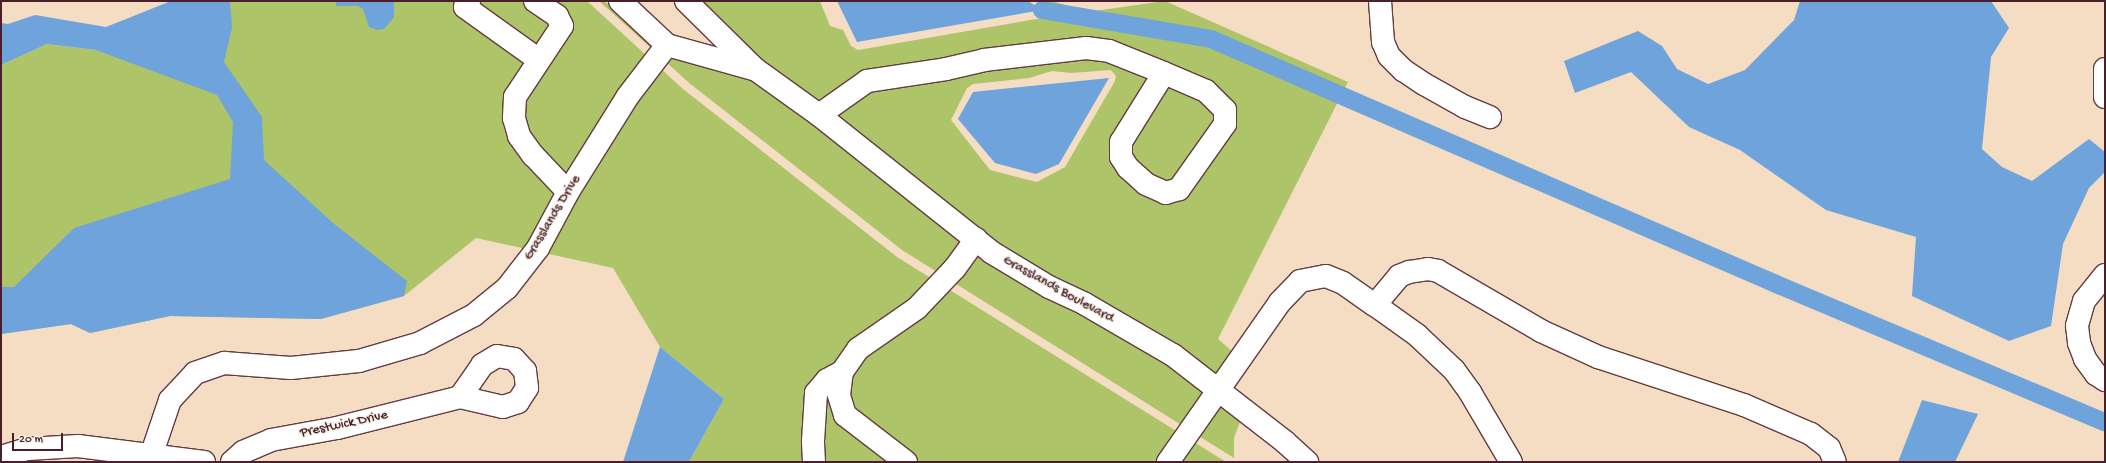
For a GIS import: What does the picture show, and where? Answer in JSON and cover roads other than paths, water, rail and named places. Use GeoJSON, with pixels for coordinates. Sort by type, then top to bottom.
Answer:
{"type":"FeatureCollection","features":[{"type":"Feature","properties":{"kind":"street"},"geometry":{"type":"LineString","coordinates":[[470,1],[465,8],[539,60]]}},
{"type":"Feature","properties":{"kind":"street"},"geometry":{"type":"LineString","coordinates":[[535,1],[557,16],[562,26],[515,97],[514,118],[519,136],[533,156],[568,192]]}},
{"type":"Feature","properties":{"kind":"street","name":"Grasslands Boulevard"},"geometry":{"type":"LineString","coordinates":[[620,1],[667,45],[755,69]]}},
{"type":"Feature","properties":{"kind":"street","name":"Grasslands Boulevard"},"geometry":{"type":"LineString","coordinates":[[686,1],[755,69],[820,115],[991,252],[1049,287],[1085,304],[1173,354],[1219,389],[1306,462]]}},
{"type":"Feature","properties":{"kind":"street"},"geometry":{"type":"LineString","coordinates":[[1380,1],[1383,42],[1389,56],[1403,70],[1424,84],[1465,107],[1490,117]]}},
{"type":"Feature","properties":{"kind":"street","name":"Grasslands Drive"},"geometry":{"type":"LineString","coordinates":[[150,458],[170,400],[195,373],[224,363],[291,368],[359,361],[420,343],[474,314],[507,288],[538,248],[568,192],[628,96],[667,45]]}},
{"type":"Feature","properties":{"kind":"street"},"geometry":{"type":"LineString","coordinates":[[820,115],[867,81],[946,69],[984,60],[1078,49],[1109,51],[1164,73],[1206,91],[1226,110],[1225,124],[1188,176],[1178,189],[1166,193],[1146,184],[1128,168],[1121,156],[1121,142],[1164,73]]}},
{"type":"Feature","properties":{"kind":"street"},"geometry":{"type":"LineString","coordinates":[[2105,69],[2105,97]]}},
{"type":"Feature","properties":{"kind":"street"},"geometry":{"type":"LineString","coordinates":[[814,462],[814,411],[816,393],[827,380],[842,372],[858,349],[917,308],[955,268],[976,239]]}},
{"type":"Feature","properties":{"kind":"street"},"geometry":{"type":"LineString","coordinates":[[1375,305],[1399,276],[1409,272],[1428,269],[1438,271],[1541,331],[1598,357],[1744,405],[1810,434],[1829,448],[1835,462]]}},
{"type":"Feature","properties":{"kind":"street"},"geometry":{"type":"LineString","coordinates":[[2105,275],[2084,301],[2077,326],[2079,343],[2085,359],[2096,374],[2105,380]]}},
{"type":"Feature","properties":{"kind":"street"},"geometry":{"type":"LineString","coordinates":[[1168,462],[1283,299],[1300,281],[1326,276],[1343,283],[1417,335],[1454,370],[1470,392],[1511,462]]}},
{"type":"Feature","properties":{"kind":"street"},"geometry":{"type":"LineString","coordinates":[[842,372],[840,395],[845,415],[906,462]]}},
{"type":"Feature","properties":{"kind":"street","name":"Prestwick Drive"},"geometry":{"type":"LineString","coordinates":[[232,462],[243,452],[271,440],[337,428],[460,397]]}},
{"type":"Feature","properties":{"kind":"street"},"geometry":{"type":"LineString","coordinates":[[1,456],[28,449],[78,446],[150,458],[204,462]]}},
{"type":"Feature","properties":{"kind":"water"},"geometry":{"type":"Polygon","coordinates":[[[171,1],[230,1],[232,28],[224,62],[262,117],[264,160],[333,223],[407,281],[404,296],[321,319],[170,316],[90,333],[71,324],[1,334],[1,287],[14,287],[74,228],[230,179],[233,122],[217,95],[96,50],[47,44],[1,65],[1,23],[8,24],[35,15],[106,27],[171,1]]]}},
{"type":"Feature","properties":{"kind":"water"},"geometry":{"type":"Polygon","coordinates":[[[336,1],[394,1],[394,17],[384,29],[377,30],[369,27],[363,9],[358,6],[336,6],[336,1]]]}},
{"type":"Feature","properties":{"kind":"water"},"geometry":{"type":"Polygon","coordinates":[[[837,1],[1028,1],[1042,10],[857,42],[837,1]]]}},
{"type":"Feature","properties":{"kind":"water"},"geometry":{"type":"Polygon","coordinates":[[[1800,1],[1991,1],[2009,28],[1991,57],[1982,149],[2002,167],[2032,181],[2089,139],[2105,152],[2105,172],[2089,188],[2063,244],[2051,326],[2009,341],[1912,296],[1916,237],[1826,210],[1740,150],[1689,127],[1631,72],[1575,93],[1564,61],[1638,31],[1662,46],[1677,69],[1708,84],[1745,70],[1794,20],[1800,1]]]}},
{"type":"Feature","properties":{"kind":"water"},"geometry":{"type":"Polygon","coordinates":[[[1109,78],[1059,164],[1036,174],[995,163],[958,119],[973,92],[1109,78]]]}},
{"type":"Feature","properties":{"kind":"water"},"geometry":{"type":"Polygon","coordinates":[[[660,347],[724,399],[690,460],[687,462],[623,462],[660,347]]]}},
{"type":"Feature","properties":{"kind":"water"},"geometry":{"type":"Polygon","coordinates":[[[1922,400],[1978,414],[1955,462],[1898,462],[1922,400]]]}},
{"type":"Feature","properties":{"kind":"waterway"},"geometry":{"type":"LineString","coordinates":[[1042,10],[1211,39],[1776,284],[2105,422]]}}]}
